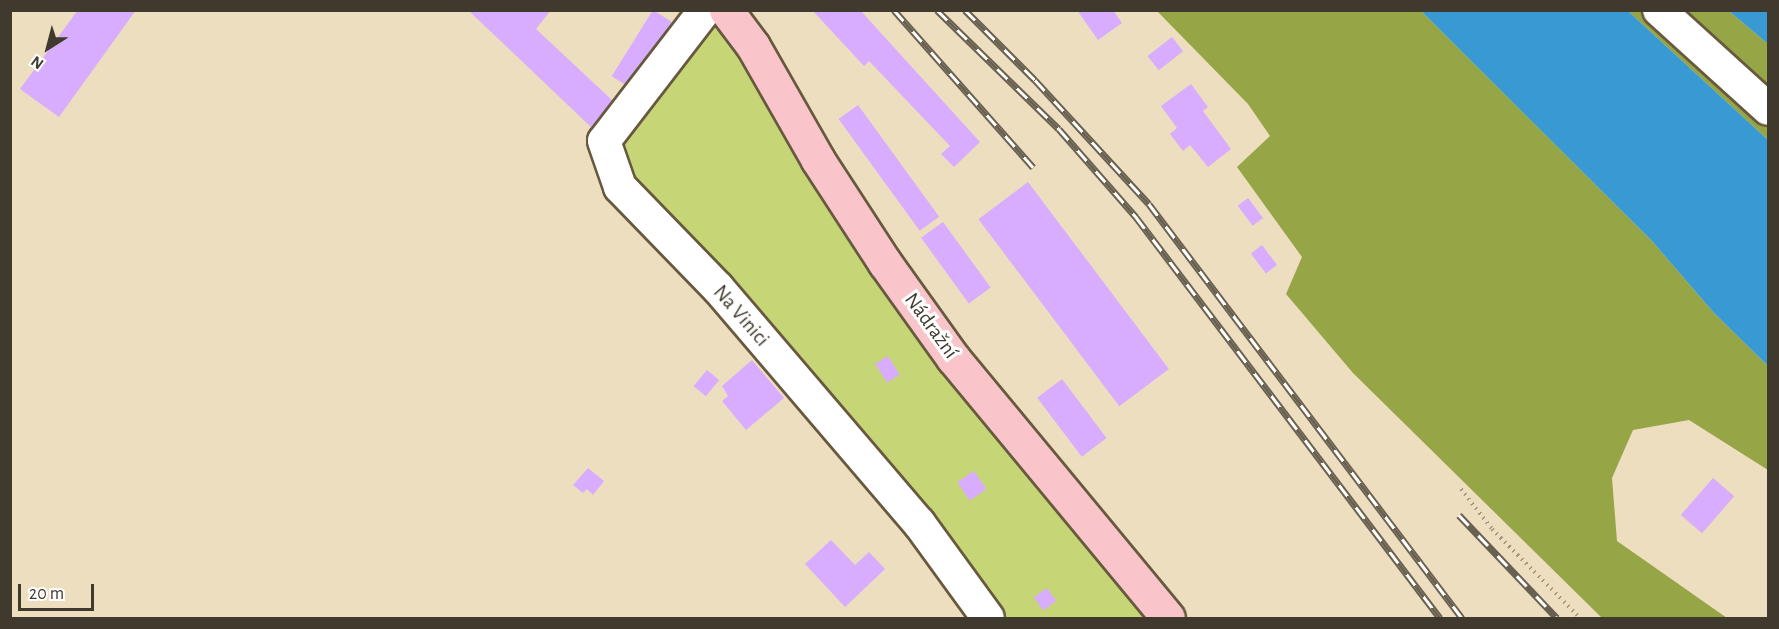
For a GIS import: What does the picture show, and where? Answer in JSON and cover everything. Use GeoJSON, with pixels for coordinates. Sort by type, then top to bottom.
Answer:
{"type":"FeatureCollection","features":[{"type":"Feature","properties":{"kind":"main road","name":"Nádražní"},"geometry":{"type":"LineString","coordinates":[[726,10],[753,46],[818,160],[885,263],[954,358],[1168,618]]}},
{"type":"Feature","properties":{"kind":"street","name":"Na Vinici"},"geometry":{"type":"LineString","coordinates":[[705,10],[604,141],[620,187],[749,324],[918,523],[988,618]]}},
{"type":"Feature","properties":{"kind":"street"},"geometry":{"type":"LineString","coordinates":[[1659,10],[1768,109]]}},
{"type":"Feature","properties":{"kind":"path"},"geometry":{"type":"LineString","coordinates":[[1461,489],[1492,529],[1580,618]]}},
{"type":"Feature","properties":{"kind":"green space"},"geometry":{"type":"Polygon","coordinates":[[[1157,11],[1421,11],[1652,241],[1714,313],[1768,366],[1768,470],[1689,420],[1633,430],[1612,478],[1617,541],[1727,618],[1602,618],[1353,373],[1286,294],[1302,257],[1237,167],[1270,136],[1248,104],[1157,11]]]}},
{"type":"Feature","properties":{"kind":"green space"},"geometry":{"type":"Polygon","coordinates":[[[1628,11],[1729,11],[1768,44],[1768,140],[1628,11]]]}},
{"type":"Feature","properties":{"kind":"green space"},"geometry":{"type":"Polygon","coordinates":[[[716,19],[1151,618],[1004,618],[929,515],[632,180],[619,143],[716,19]]]}},
{"type":"Feature","properties":{"kind":"water"},"geometry":{"type":"Polygon","coordinates":[[[1421,11],[1628,11],[1768,140],[1768,366],[1714,313],[1652,241],[1421,11]]]}},
{"type":"Feature","properties":{"kind":"water"},"geometry":{"type":"Polygon","coordinates":[[[1729,11],[1768,11],[1768,44],[1729,11]]]}},
{"type":"Feature","properties":{"kind":"building"},"geometry":{"type":"Polygon","coordinates":[[[78,10],[136,10],[59,117],[20,89],[78,10]]]}},
{"type":"Feature","properties":{"kind":"building"},"geometry":{"type":"Polygon","coordinates":[[[468,10],[551,10],[536,29],[613,101],[592,128],[468,10]]]}},
{"type":"Feature","properties":{"kind":"building"},"geometry":{"type":"Polygon","coordinates":[[[653,10],[672,22],[630,88],[612,76],[653,10]]]}},
{"type":"Feature","properties":{"kind":"building"},"geometry":{"type":"Polygon","coordinates":[[[812,10],[860,10],[980,142],[954,167],[941,154],[950,146],[869,61],[864,66],[812,10]]]}},
{"type":"Feature","properties":{"kind":"building"},"geometry":{"type":"Polygon","coordinates":[[[1077,10],[1113,10],[1122,23],[1098,40],[1077,10]]]}},
{"type":"Feature","properties":{"kind":"building"},"geometry":{"type":"Polygon","coordinates":[[[1172,37],[1183,51],[1159,70],[1148,56],[1172,37]]]}},
{"type":"Feature","properties":{"kind":"building"},"geometry":{"type":"Polygon","coordinates":[[[1191,84],[1208,107],[1203,111],[1231,149],[1208,167],[1190,145],[1183,151],[1170,134],[1177,128],[1161,106],[1191,84]]]}},
{"type":"Feature","properties":{"kind":"building"},"geometry":{"type":"Polygon","coordinates":[[[858,105],[939,217],[920,231],[839,119],[858,105]]]}},
{"type":"Feature","properties":{"kind":"building"},"geometry":{"type":"Polygon","coordinates":[[[1028,182],[1169,369],[1119,406],[978,219],[1028,182]]]}},
{"type":"Feature","properties":{"kind":"building"},"geometry":{"type":"Polygon","coordinates":[[[1248,198],[1263,218],[1253,226],[1238,206],[1248,198]]]}},
{"type":"Feature","properties":{"kind":"building"},"geometry":{"type":"Polygon","coordinates":[[[943,222],[991,288],[969,303],[921,238],[943,222]]]}},
{"type":"Feature","properties":{"kind":"building"},"geometry":{"type":"Polygon","coordinates":[[[1262,245],[1277,265],[1266,273],[1251,253],[1262,245]]]}},
{"type":"Feature","properties":{"kind":"building"},"geometry":{"type":"Polygon","coordinates":[[[888,356],[900,375],[887,383],[875,364],[888,356]]]}},
{"type":"Feature","properties":{"kind":"building"},"geometry":{"type":"Polygon","coordinates":[[[752,360],[784,398],[746,430],[722,401],[728,396],[722,386],[752,360]]]}},
{"type":"Feature","properties":{"kind":"building"},"geometry":{"type":"Polygon","coordinates":[[[707,370],[719,380],[706,396],[694,386],[707,370]]]}},
{"type":"Feature","properties":{"kind":"building"},"geometry":{"type":"Polygon","coordinates":[[[1062,379],[1107,438],[1082,457],[1037,398],[1062,379]]]}},
{"type":"Feature","properties":{"kind":"building"},"geometry":{"type":"Polygon","coordinates":[[[588,468],[604,481],[593,495],[587,489],[583,493],[573,485],[588,468]]]}},
{"type":"Feature","properties":{"kind":"building"},"geometry":{"type":"Polygon","coordinates":[[[974,471],[986,489],[970,500],[957,482],[974,471]]]}},
{"type":"Feature","properties":{"kind":"building"},"geometry":{"type":"Polygon","coordinates":[[[1713,478],[1734,496],[1702,533],[1681,515],[1713,478]]]}},
{"type":"Feature","properties":{"kind":"building"},"geometry":{"type":"Polygon","coordinates":[[[831,540],[855,565],[869,552],[885,569],[845,607],[805,564],[831,540]]]}},
{"type":"Feature","properties":{"kind":"building"},"geometry":{"type":"Polygon","coordinates":[[[1047,588],[1056,601],[1043,610],[1034,597],[1047,588]]]}},
{"type":"Feature","properties":{"kind":"railway"},"geometry":{"type":"LineString","coordinates":[[894,10],[1033,167]]}},
{"type":"Feature","properties":{"kind":"railway"},"geometry":{"type":"LineString","coordinates":[[937,10],[1059,129],[1136,217],[1440,618]]}},
{"type":"Feature","properties":{"kind":"railway"},"geometry":{"type":"LineString","coordinates":[[965,10],[1035,80],[1149,204],[1462,618]]}},
{"type":"Feature","properties":{"kind":"railway"},"geometry":{"type":"LineString","coordinates":[[1459,515],[1557,618]]}}]}
